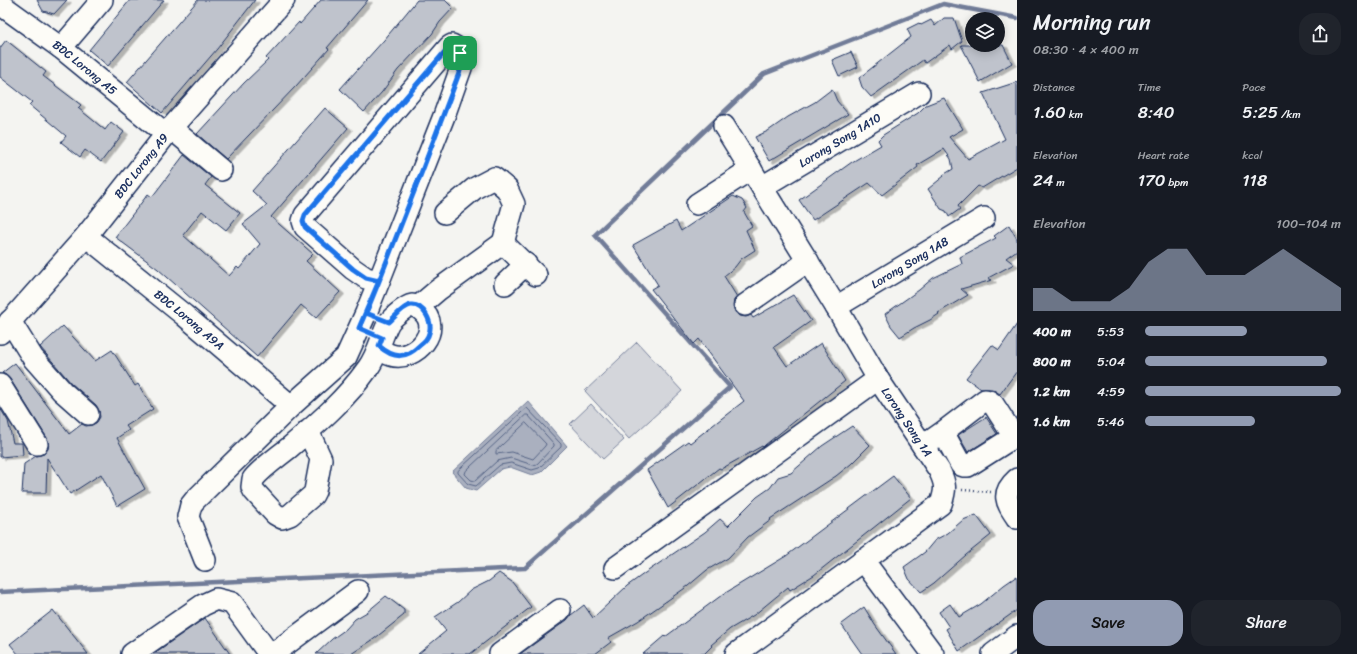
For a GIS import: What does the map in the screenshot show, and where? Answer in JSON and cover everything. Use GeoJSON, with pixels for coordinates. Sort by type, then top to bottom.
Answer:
{"type":"FeatureCollection","features":[{"type":"Feature","properties":{"kind":"street"},"geometry":{"type":"LineString","coordinates":[[61,48],[102,0]]}},
{"type":"Feature","properties":{"kind":"street","name":"BDC Lorong A9"},"geometry":{"type":"LineString","coordinates":[[5,327],[86,236],[168,131],[284,0]]}},
{"type":"Feature","properties":{"kind":"street","name":"BDC Lorong A5"},"geometry":{"type":"LineString","coordinates":[[0,4],[61,48],[221,170]]}},
{"type":"Feature","properties":{"kind":"street"},"geometry":{"type":"LineString","coordinates":[[205,560],[188,517],[191,505],[291,406],[346,357],[363,321],[379,281],[444,116],[461,68],[462,63],[460,53],[455,46],[452,45],[305,215],[303,221],[305,227],[353,269],[366,278],[379,281]]}},
{"type":"Feature","properties":{"kind":"street","name":"Lorong Song 1A10"},"geometry":{"type":"LineString","coordinates":[[762,187],[919,93]]}},
{"type":"Feature","properties":{"kind":"street","name":"Lorong Song 1A"},"geometry":{"type":"LineString","coordinates":[[724,126],[808,261],[878,379],[942,476],[945,481],[945,488]]}},
{"type":"Feature","properties":{"kind":"street"},"geometry":{"type":"LineString","coordinates":[[697,204],[751,170]]}},
{"type":"Feature","properties":{"kind":"street"},"geometry":{"type":"LineString","coordinates":[[418,307],[438,290],[503,243],[514,204],[507,189],[494,178],[475,188],[445,213]]}},
{"type":"Feature","properties":{"kind":"street","name":"Lorong Song 1A8"},"geometry":{"type":"LineString","coordinates":[[836,307],[984,218]]}},
{"type":"Feature","properties":{"kind":"street","name":"BDC Lorong A9A"},"geometry":{"type":"LineString","coordinates":[[86,236],[184,315],[291,406]]}},
{"type":"Feature","properties":{"kind":"street"},"geometry":{"type":"LineString","coordinates":[[503,243],[531,269],[505,284]]}},
{"type":"Feature","properties":{"kind":"street"},"geometry":{"type":"LineString","coordinates":[[745,305],[808,261]]}},
{"type":"Feature","properties":{"kind":"street"},"geometry":{"type":"LineString","coordinates":[[308,431],[360,380],[373,361],[383,335],[404,308],[412,305],[418,307],[429,319],[431,328],[426,339],[415,350],[407,355],[400,356],[391,355],[383,335],[363,321]]}},
{"type":"Feature","properties":{"kind":"street"},"geometry":{"type":"LineString","coordinates":[[5,327],[62,390],[88,414]]}},
{"type":"Feature","properties":{"kind":"street"},"geometry":{"type":"LineString","coordinates":[[615,568],[878,379]]}},
{"type":"Feature","properties":{"kind":"street"},"geometry":{"type":"LineString","coordinates":[[0,385],[37,444]]}},
{"type":"Feature","properties":{"kind":"street"},"geometry":{"type":"LineString","coordinates":[[923,446],[943,432]]}},
{"type":"Feature","properties":{"kind":"street"},"geometry":{"type":"LineString","coordinates":[[1012,486],[1007,503],[1017,518]]}},
{"type":"Feature","properties":{"kind":"street"},"geometry":{"type":"LineString","coordinates":[[741,652],[863,560],[941,504],[945,488]]}},
{"type":"Feature","properties":{"kind":"street"},"geometry":{"type":"LineString","coordinates":[[863,560],[933,654]]}},
{"type":"Feature","properties":{"kind":"street"},"geometry":{"type":"LineString","coordinates":[[272,654],[358,591]]}},
{"type":"Feature","properties":{"kind":"street"},"geometry":{"type":"LineString","coordinates":[[132,654],[203,605],[216,599],[232,603],[269,654]]}},
{"type":"Feature","properties":{"kind":"street"},"geometry":{"type":"LineString","coordinates":[[500,654],[560,610]]}},
{"type":"Feature","properties":{"kind":"street"},"geometry":{"type":"LineString","coordinates":[[993,654],[1017,636]]}},
{"type":"Feature","properties":{"kind":"path"},"geometry":{"type":"LineString","coordinates":[[945,488],[1012,486]]}},
{"type":"Feature","properties":{"kind":"shaded area"},"geometry":{"type":"Polygon","coordinates":[[[637,342],[682,391],[629,439],[585,391],[637,342]]]}},
{"type":"Feature","properties":{"kind":"shaded area"},"geometry":{"type":"Polygon","coordinates":[[[591,404],[624,440],[603,459],[570,424],[591,404]]]}},
{"type":"Feature","properties":{"kind":"water"},"geometry":{"type":"Polygon","coordinates":[[[528,401],[567,446],[541,472],[532,475],[510,467],[501,469],[476,491],[466,488],[452,472],[528,401]]]}},
{"type":"Feature","properties":{"kind":"building"},"geometry":{"type":"Polygon","coordinates":[[[37,0],[67,0],[54,14],[43,11],[37,0]]]}},
{"type":"Feature","properties":{"kind":"building"},"geometry":{"type":"Polygon","coordinates":[[[130,0],[164,0],[108,66],[89,50],[130,0]]]}},
{"type":"Feature","properties":{"kind":"building"},"geometry":{"type":"Polygon","coordinates":[[[198,0],[255,0],[217,49],[162,113],[127,82],[198,0]]]}},
{"type":"Feature","properties":{"kind":"building"},"geometry":{"type":"Polygon","coordinates":[[[321,0],[368,0],[327,48],[329,49],[296,86],[226,159],[197,134],[244,83],[268,60],[266,58],[299,22],[300,24],[321,0]]]}},
{"type":"Feature","properties":{"kind":"building"},"geometry":{"type":"Polygon","coordinates":[[[417,0],[445,0],[453,8],[440,22],[432,34],[398,70],[382,92],[364,112],[340,89],[384,40],[417,0]]]}},
{"type":"Feature","properties":{"kind":"building"},"geometry":{"type":"Polygon","coordinates":[[[944,18],[954,18],[962,41],[952,49],[950,45],[925,63],[923,60],[871,97],[862,87],[859,78],[911,37],[907,29],[919,23],[921,25],[931,20],[935,26],[944,18]]]}},
{"type":"Feature","properties":{"kind":"building"},"geometry":{"type":"Polygon","coordinates":[[[6,40],[46,72],[43,76],[81,105],[78,108],[105,130],[111,122],[124,132],[101,162],[85,150],[80,157],[61,142],[66,136],[29,105],[32,102],[0,77],[0,48],[6,40]]]}},
{"type":"Feature","properties":{"kind":"building"},"geometry":{"type":"Polygon","coordinates":[[[961,45],[965,45],[965,52],[1005,52],[1005,49],[1012,63],[980,82],[961,45]]]}},
{"type":"Feature","properties":{"kind":"building"},"geometry":{"type":"Polygon","coordinates":[[[851,52],[858,67],[839,76],[832,60],[851,52]]]}},
{"type":"Feature","properties":{"kind":"building"},"geometry":{"type":"Polygon","coordinates":[[[1017,82],[1017,167],[982,188],[978,186],[958,206],[960,209],[949,217],[946,211],[941,209],[928,189],[944,176],[943,175],[953,169],[951,159],[944,149],[917,165],[918,167],[882,195],[869,183],[813,220],[799,200],[852,162],[881,145],[878,140],[883,135],[918,113],[926,105],[944,98],[963,129],[949,137],[968,159],[1005,139],[983,93],[1017,82]]]}},
{"type":"Feature","properties":{"kind":"building"},"geometry":{"type":"Polygon","coordinates":[[[832,89],[837,101],[848,114],[769,161],[755,137],[768,131],[788,117],[815,102],[832,89]]]}},
{"type":"Feature","properties":{"kind":"building"},"geometry":{"type":"Polygon","coordinates":[[[325,108],[348,128],[271,217],[313,254],[306,261],[340,292],[316,318],[301,305],[257,357],[158,269],[115,237],[148,194],[152,197],[184,155],[211,177],[205,185],[240,213],[226,230],[202,211],[183,235],[229,276],[237,267],[239,269],[260,244],[243,224],[267,205],[252,191],[325,108]]]}},
{"type":"Feature","properties":{"kind":"building"},"geometry":{"type":"Polygon","coordinates":[[[733,196],[742,200],[747,208],[744,212],[752,226],[746,230],[755,250],[741,259],[735,267],[724,276],[737,297],[734,300],[733,306],[735,312],[740,316],[746,317],[751,315],[753,318],[793,295],[811,321],[774,347],[787,366],[821,343],[845,381],[763,447],[762,446],[721,469],[719,468],[668,508],[647,470],[688,441],[690,443],[744,401],[699,339],[694,344],[651,289],[658,285],[633,245],[676,221],[681,231],[733,196]]]}},
{"type":"Feature","properties":{"kind":"building"},"geometry":{"type":"Polygon","coordinates":[[[1009,225],[1017,239],[1017,250],[1006,258],[1014,264],[988,278],[992,280],[961,289],[968,295],[938,313],[939,314],[930,320],[900,337],[891,326],[885,314],[933,278],[962,264],[960,257],[996,238],[994,236],[1009,225]]]}},
{"type":"Feature","properties":{"kind":"building"},"geometry":{"type":"Polygon","coordinates":[[[1017,324],[1017,371],[1000,394],[992,389],[981,389],[966,378],[992,345],[999,350],[1017,324]]]}},
{"type":"Feature","properties":{"kind":"building"},"geometry":{"type":"Polygon","coordinates":[[[63,326],[95,361],[112,350],[135,386],[138,384],[153,409],[126,426],[129,430],[117,438],[145,489],[117,506],[101,474],[70,494],[47,458],[46,493],[22,493],[24,464],[36,456],[44,454],[48,449],[49,443],[10,379],[2,373],[15,363],[69,434],[82,424],[86,426],[92,425],[97,422],[100,417],[96,405],[71,383],[40,347],[63,326]]]}},
{"type":"Feature","properties":{"kind":"building"},"geometry":{"type":"Polygon","coordinates":[[[0,408],[8,421],[13,443],[22,443],[23,455],[0,457],[0,408]]]}},
{"type":"Feature","properties":{"kind":"building"},"geometry":{"type":"Polygon","coordinates":[[[986,417],[997,434],[968,452],[958,435],[986,417]]]}},
{"type":"Feature","properties":{"kind":"building"},"geometry":{"type":"Polygon","coordinates":[[[852,426],[870,445],[851,464],[836,476],[770,519],[771,520],[748,537],[728,558],[707,570],[688,586],[638,621],[608,638],[611,642],[595,654],[520,654],[567,620],[584,605],[593,618],[627,586],[705,532],[720,519],[728,526],[757,497],[770,488],[778,477],[791,473],[822,446],[852,426]]]}},
{"type":"Feature","properties":{"kind":"building"},"geometry":{"type":"Polygon","coordinates":[[[893,476],[911,498],[814,575],[790,590],[788,587],[754,615],[730,629],[711,645],[712,646],[704,654],[643,654],[664,636],[665,637],[722,595],[786,556],[893,476]]]}},
{"type":"Feature","properties":{"kind":"building"},"geometry":{"type":"Polygon","coordinates":[[[976,515],[991,535],[934,583],[921,592],[909,579],[904,567],[925,552],[935,540],[948,533],[963,520],[976,515]]]}},
{"type":"Feature","properties":{"kind":"building"},"geometry":{"type":"Polygon","coordinates":[[[499,573],[512,582],[531,607],[470,654],[418,654],[446,631],[435,617],[458,602],[471,590],[489,581],[499,573]]]}},
{"type":"Feature","properties":{"kind":"building"},"geometry":{"type":"Polygon","coordinates":[[[1017,576],[1017,610],[959,651],[946,629],[949,627],[939,612],[950,604],[959,617],[981,604],[1017,576]]]}},
{"type":"Feature","properties":{"kind":"building"},"geometry":{"type":"Polygon","coordinates":[[[386,596],[404,610],[404,615],[374,639],[351,654],[316,654],[332,639],[346,629],[355,619],[367,612],[386,596]]]}},
{"type":"Feature","properties":{"kind":"building"},"geometry":{"type":"Polygon","coordinates":[[[864,607],[896,654],[862,654],[841,624],[864,607]]]}},
{"type":"Feature","properties":{"kind":"building"},"geometry":{"type":"Polygon","coordinates":[[[53,610],[88,654],[18,654],[10,644],[53,610]]]}},
{"type":"Feature","properties":{"kind":"building"},"geometry":{"type":"Polygon","coordinates":[[[205,618],[230,654],[153,654],[205,618]]]}},
{"type":"Feature","properties":{"kind":"waterway"},"geometry":{"type":"LineString","coordinates":[[0,592],[525,568],[730,387],[595,235],[764,74],[943,4],[1017,18]]}},
{"type":"Feature","properties":{"kind":"route"},"geometry":{"type":"LineString","coordinates":[[460,53],[455,46],[452,45],[449,47],[305,215],[303,221],[305,227],[353,269],[366,278],[379,281],[366,313],[389,322],[404,308],[412,305],[422,310],[429,319],[431,328],[429,334],[415,350],[407,355],[391,355],[379,346],[382,338],[359,328],[379,281],[444,116],[461,68],[462,58],[460,53]]}}]}
